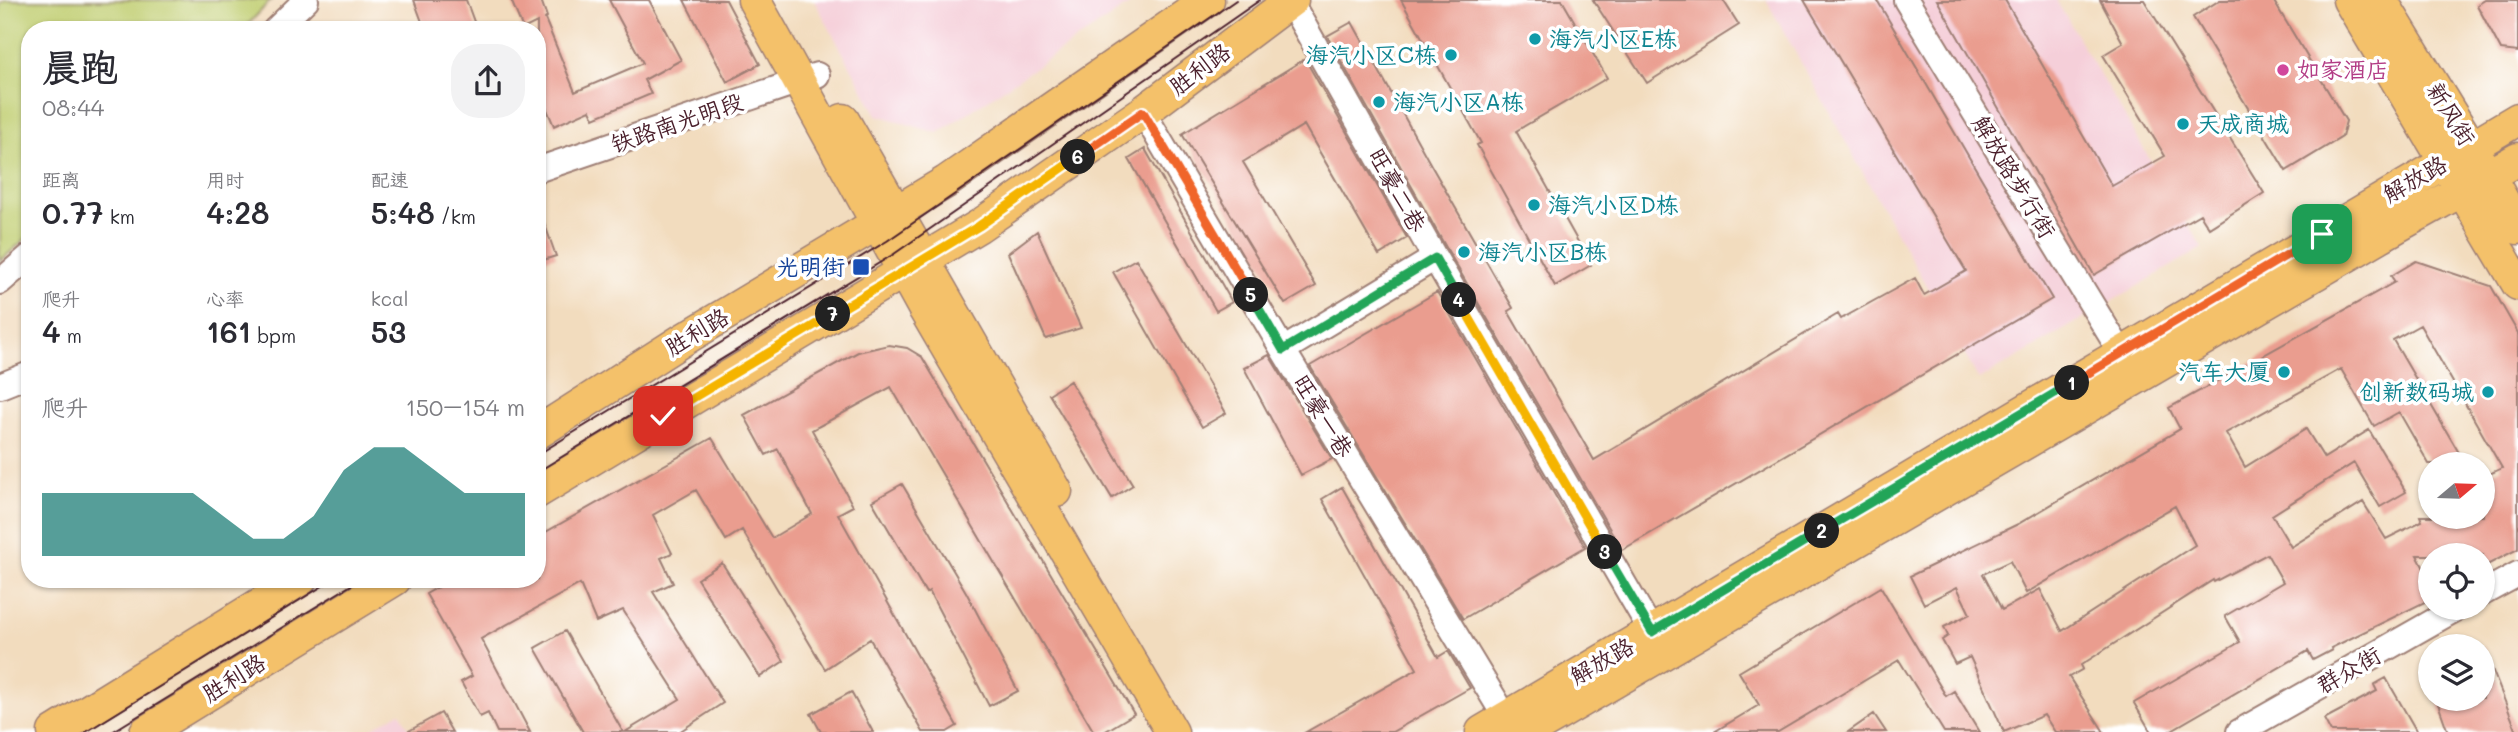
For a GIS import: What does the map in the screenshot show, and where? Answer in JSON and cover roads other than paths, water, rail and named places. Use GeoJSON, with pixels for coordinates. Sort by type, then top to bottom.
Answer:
{"type":"FeatureCollection","features":[{"type":"Feature","properties":{"kind":"main road"},"geometry":{"type":"LineString","coordinates":[[754,0],[807,79],[914,265],[1194,732]]}},
{"type":"Feature","properties":{"kind":"main road"},"geometry":{"type":"LineString","coordinates":[[778,0],[807,79]]}},
{"type":"Feature","properties":{"kind":"main road","name":"胜利路"},"geometry":{"type":"LineString","coordinates":[[546,427],[681,341],[963,170],[1208,0]]}},
{"type":"Feature","properties":{"kind":"main road","name":"新风街"},"geometry":{"type":"LineString","coordinates":[[2349,0],[2476,183],[2518,284]]}},
{"type":"Feature","properties":{"kind":"main road","name":"新风街"},"geometry":{"type":"LineString","coordinates":[[2381,0],[2458,154]]}},
{"type":"Feature","properties":{"kind":"main road","name":"胜利路"},"geometry":{"type":"LineString","coordinates":[[546,487],[1004,209],[1143,112],[1291,1]]}},
{"type":"Feature","properties":{"kind":"main road","name":"解放路"},"geometry":{"type":"LineString","coordinates":[[1505,727],[1652,632],[2518,119]]}},
{"type":"Feature","properties":{"kind":"main road","name":"解放路"},"geometry":{"type":"LineString","coordinates":[[1505,727],[2518,159]]}},
{"type":"Feature","properties":{"kind":"main road","name":"新风街"},"geometry":{"type":"LineString","coordinates":[[2476,183],[2518,228]]}},
{"type":"Feature","properties":{"kind":"main road"},"geometry":{"type":"LineString","coordinates":[[914,265],[1172,732]]}},
{"type":"Feature","properties":{"kind":"main road"},"geometry":{"type":"LineString","coordinates":[[54,732],[286,588]]}},
{"type":"Feature","properties":{"kind":"main road","name":"胜利路"},"geometry":{"type":"LineString","coordinates":[[146,732],[380,588]]}},
{"type":"Feature","properties":{"kind":"street"},"geometry":{"type":"LineString","coordinates":[[284,21],[306,0]]}},
{"type":"Feature","properties":{"kind":"street","name":"解放路步行街"},"geometry":{"type":"LineString","coordinates":[[1906,0],[2122,354]]}},
{"type":"Feature","properties":{"kind":"street","name":"旺豪二巷"},"geometry":{"type":"LineString","coordinates":[[1291,1],[1435,258],[1652,632]]}},
{"type":"Feature","properties":{"kind":"street","name":"铁路南光明段"},"geometry":{"type":"LineString","coordinates":[[546,167],[807,79]]}},
{"type":"Feature","properties":{"kind":"street","name":"旺豪一巷"},"geometry":{"type":"LineString","coordinates":[[1143,112],[1505,727]]}},
{"type":"Feature","properties":{"kind":"street"},"geometry":{"type":"LineString","coordinates":[[1283,350],[1435,258]]}},
{"type":"Feature","properties":{"kind":"street"},"geometry":{"type":"LineString","coordinates":[[0,282],[21,264]]}},
{"type":"Feature","properties":{"kind":"street"},"geometry":{"type":"LineString","coordinates":[[0,386],[21,378]]}},
{"type":"Feature","properties":{"kind":"street"},"geometry":{"type":"LineString","coordinates":[[2495,586],[2518,574]]}},
{"type":"Feature","properties":{"kind":"street","name":"群众街"},"geometry":{"type":"LineString","coordinates":[[2239,732],[2436,620]]}},
{"type":"Feature","properties":{"kind":"tram line"},"geometry":{"type":"LineString","coordinates":[[546,449],[887,241],[1236,0]]}},
{"type":"Feature","properties":{"kind":"tram line"},"geometry":{"type":"LineString","coordinates":[[546,467],[894,254],[1260,0]]}},
{"type":"Feature","properties":{"kind":"tram line"},"geometry":{"type":"LineString","coordinates":[[86,732],[319,588]]}},
{"type":"Feature","properties":{"kind":"tram line"},"geometry":{"type":"LineString","coordinates":[[112,732],[346,588]]}},
{"type":"Feature","properties":{"kind":"place","name":"海汽小区E栋"},"geometry":{"type":"Point","coordinates":[1535,39]}},
{"type":"Feature","properties":{"kind":"place","name":"海汽小区C栋"},"geometry":{"type":"Point","coordinates":[1451,55]}},
{"type":"Feature","properties":{"kind":"place","name":"如家酒店"},"geometry":{"type":"Point","coordinates":[2283,70]}},
{"type":"Feature","properties":{"kind":"place","name":"海汽小区A栋"},"geometry":{"type":"Point","coordinates":[1379,102]}},
{"type":"Feature","properties":{"kind":"place","name":"天成商城"},"geometry":{"type":"Point","coordinates":[2183,124]}},
{"type":"Feature","properties":{"kind":"place","name":"海汽小区D栋"},"geometry":{"type":"Point","coordinates":[1534,205]}},
{"type":"Feature","properties":{"kind":"place","name":"海汽小区B栋"},"geometry":{"type":"Point","coordinates":[1464,252]}},
{"type":"Feature","properties":{"kind":"place","name":"光明街"},"geometry":{"type":"Point","coordinates":[861,267]}},
{"type":"Feature","properties":{"kind":"place","name":"汽车大厦"},"geometry":{"type":"Point","coordinates":[2284,372]}},
{"type":"Feature","properties":{"kind":"place","name":"创新数码城"},"geometry":{"type":"Point","coordinates":[2488,392]}}]}
